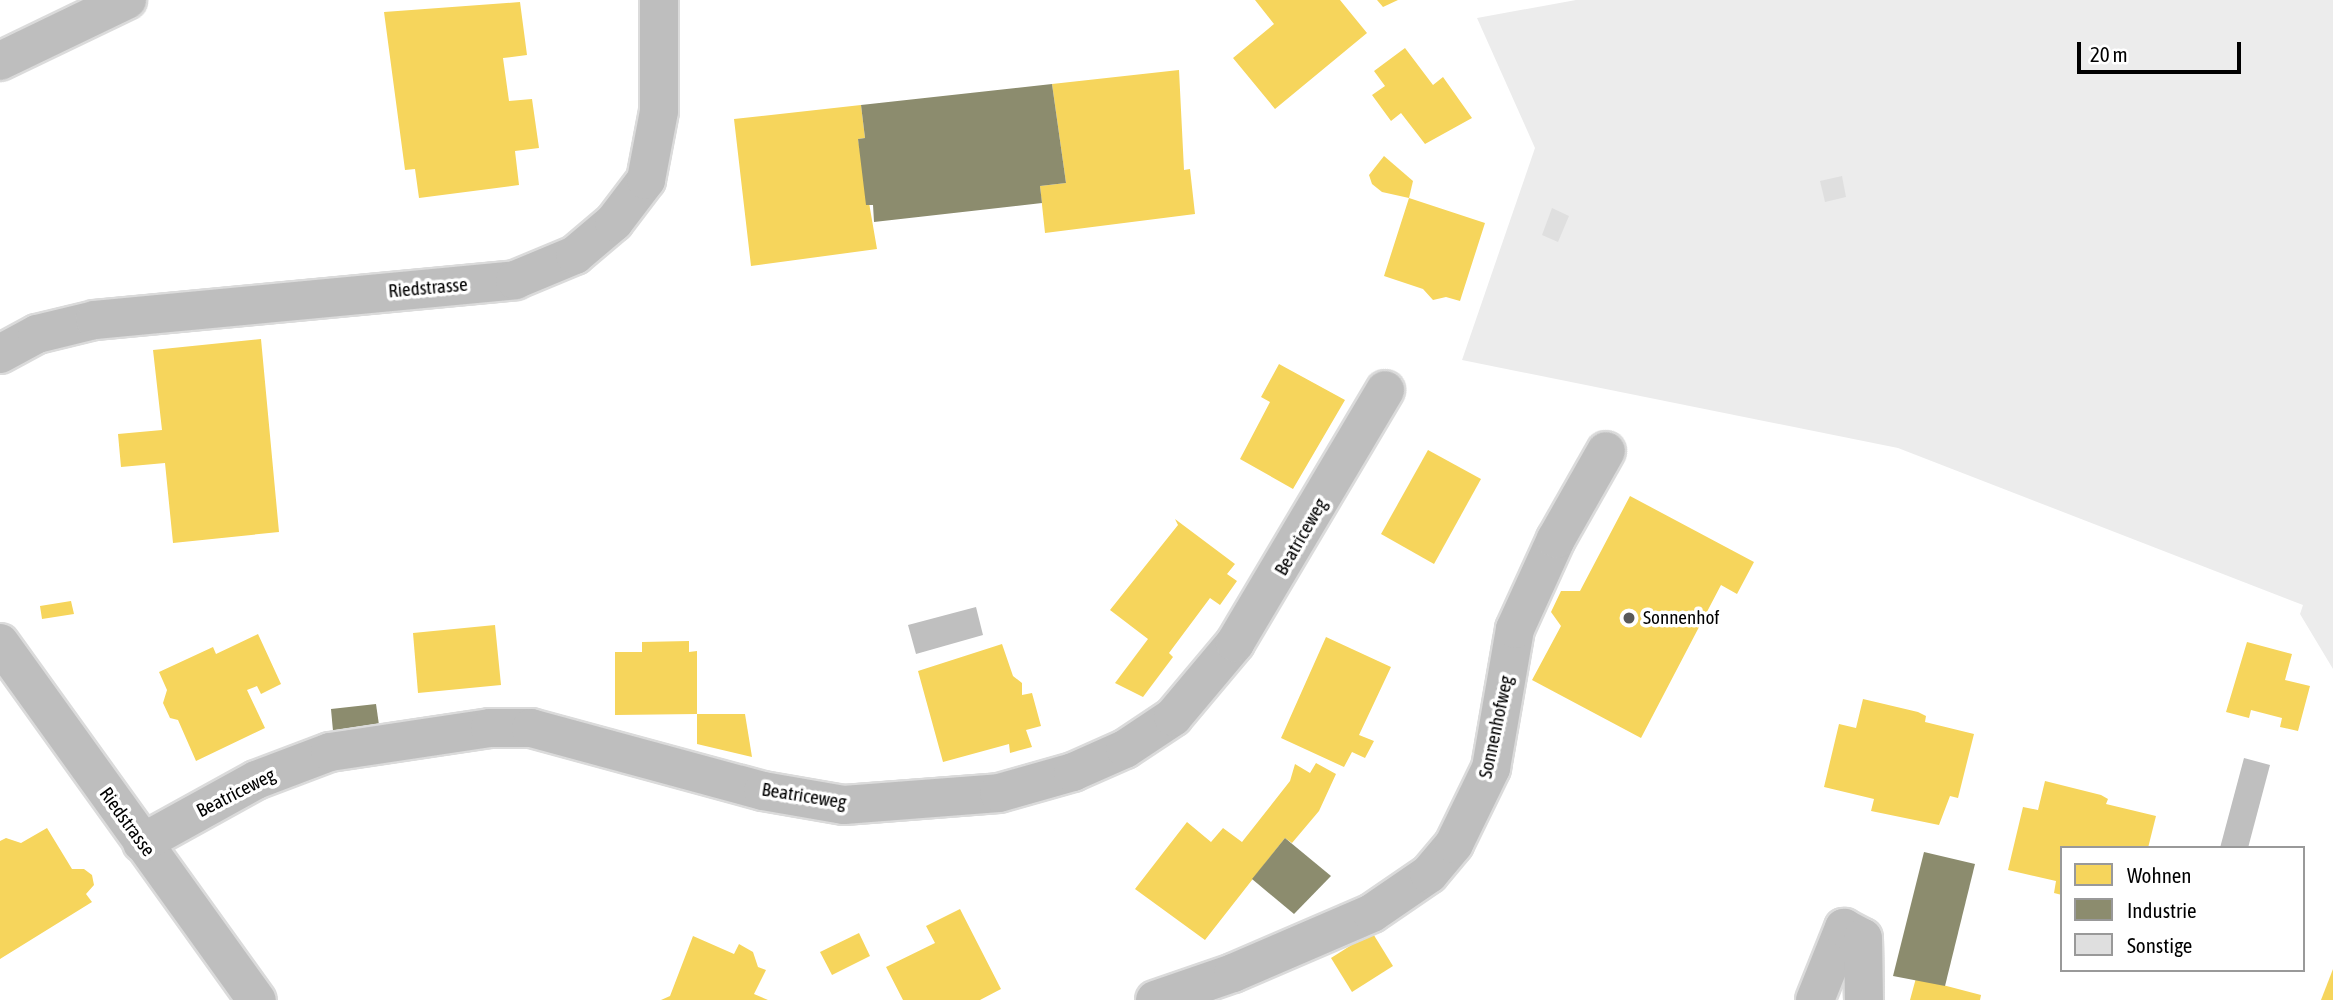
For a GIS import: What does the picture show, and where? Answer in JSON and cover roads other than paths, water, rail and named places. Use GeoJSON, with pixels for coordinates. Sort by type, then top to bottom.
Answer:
{"type":"FeatureCollection","features":[{"type":"Feature","properties":{"kind":"street"},"geometry":{"type":"LineString","coordinates":[[0,61],[127,0]]}},
{"type":"Feature","properties":{"kind":"street","name":"Riedstrasse"},"geometry":{"type":"LineString","coordinates":[[0,354],[37,334],[95,320],[515,280],[575,255],[614,222],[646,180],[659,111],[659,0]]}},
{"type":"Feature","properties":{"kind":"street","name":"Beatriceweg"},"geometry":{"type":"LineString","coordinates":[[142,843],[256,780],[330,752],[491,728],[531,728],[763,791],[844,805],[999,793],[1073,772],[1125,749],[1173,717],[1235,643],[1385,390]]}},
{"type":"Feature","properties":{"kind":"street","name":"Sonnenhofweg"},"geometry":{"type":"LineString","coordinates":[[1155,1000],[1245,968],[1372,913],[1429,874],[1454,844],[1491,768],[1515,629],[1556,539],[1606,451]]}},
{"type":"Feature","properties":{"kind":"street","name":"Riedstrasse"},"geometry":{"type":"LineString","coordinates":[[2,651],[257,1000]]}},
{"type":"Feature","properties":{"kind":"street"},"geometry":{"type":"LineString","coordinates":[[1815,1000],[1844,928],[1863,937],[1864,1000]]}},
{"type":"Feature","properties":{"kind":"place","name":"Sonnenhof"},"geometry":{"type":"Point","coordinates":[1629,618]}}]}
